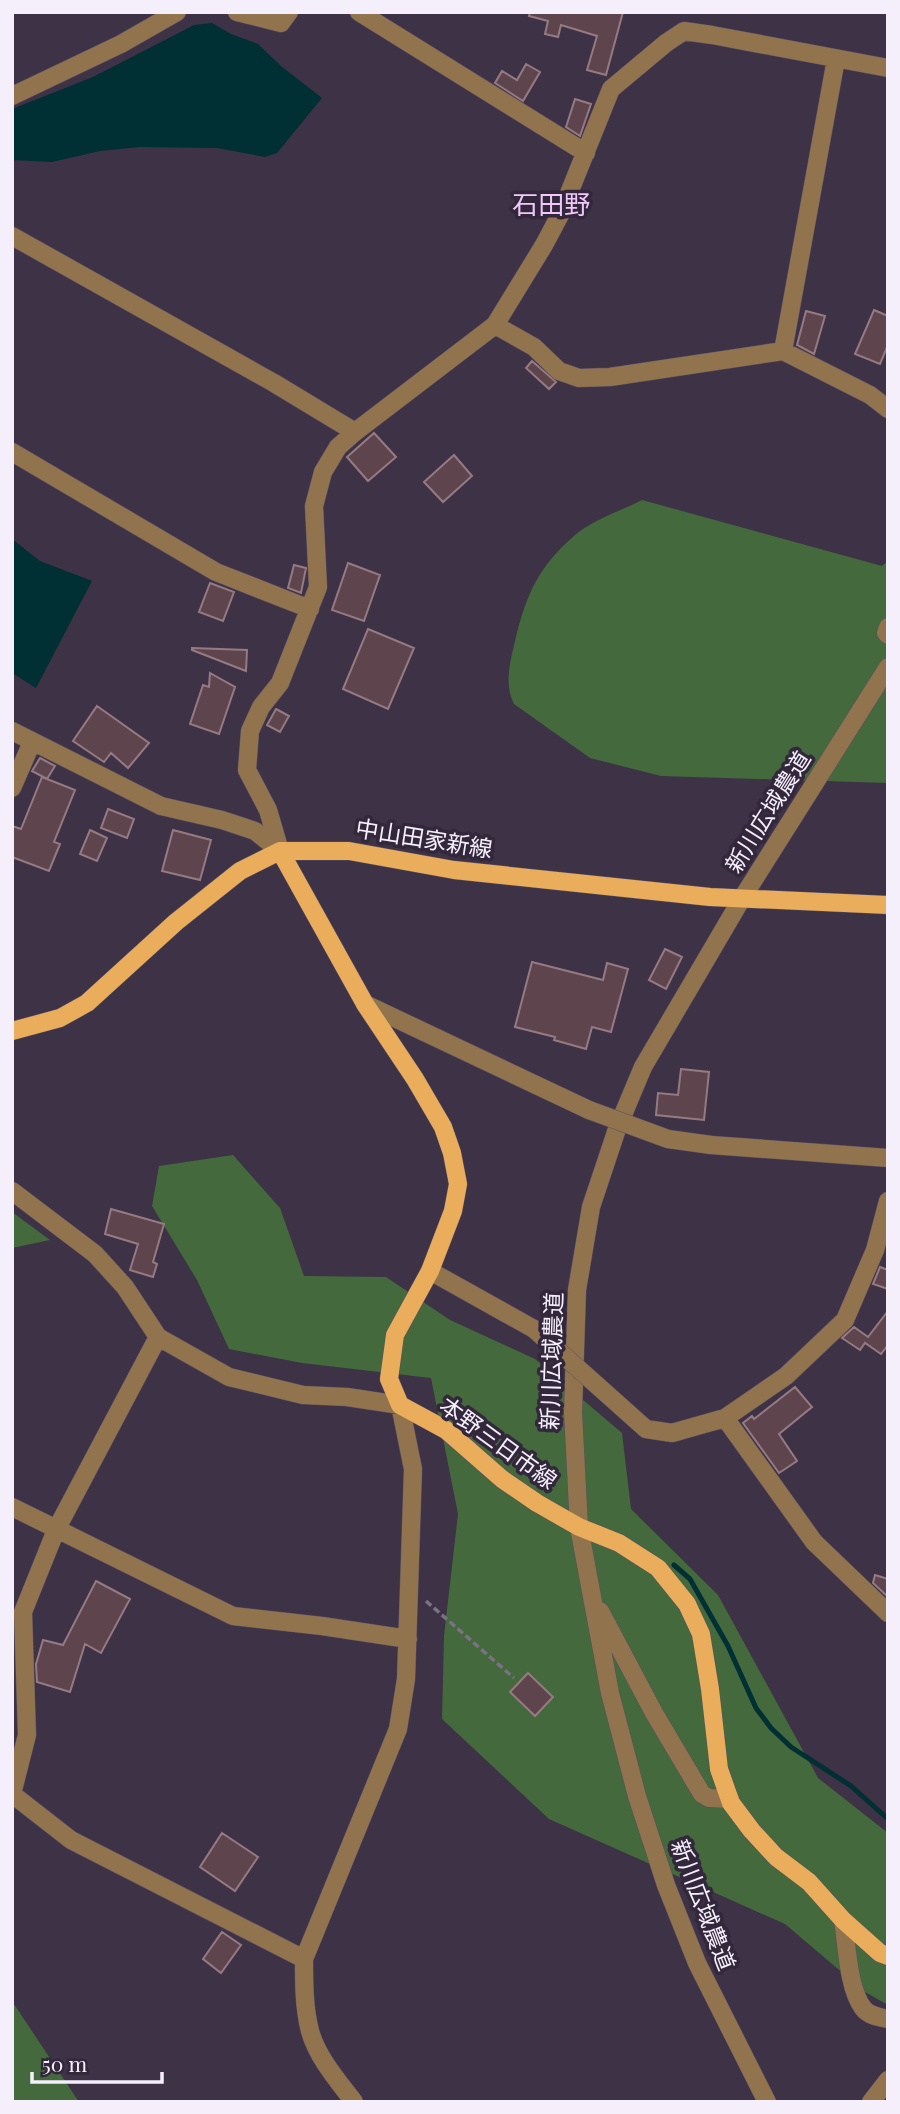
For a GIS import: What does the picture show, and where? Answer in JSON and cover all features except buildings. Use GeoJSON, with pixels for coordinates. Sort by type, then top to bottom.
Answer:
{"type":"FeatureCollection","features":[{"type":"Feature","properties":{"kind":"main road","name":"中山田家新線"},"geometry":{"type":"LineString","coordinates":[[12,1031],[60,1018],[86,1003],[218,888],[240,871],[280,851],[349,851],[467,872],[741,900],[888,905]]}},
{"type":"Feature","properties":{"kind":"main road"},"geometry":{"type":"LineString","coordinates":[[280,851],[365,1004],[443,1127],[452,1153],[458,1184],[453,1211],[430,1271],[395,1335],[389,1379],[400,1405]]}},
{"type":"Feature","properties":{"kind":"main road","name":"本野三日市線"},"geometry":{"type":"LineString","coordinates":[[400,1405],[446,1430],[502,1479],[537,1503],[579,1527],[619,1543],[658,1568],[687,1604],[701,1634],[719,1769],[730,1799],[752,1831],[776,1857],[809,1882],[843,1920],[880,1953],[888,1956]]}},
{"type":"Feature","properties":{"kind":"street"},"geometry":{"type":"LineString","coordinates":[[12,96],[121,44],[177,12]]}},
{"type":"Feature","properties":{"kind":"street"},"geometry":{"type":"LineString","coordinates":[[237,12],[281,23],[289,12]]}},
{"type":"Feature","properties":{"kind":"street"},"geometry":{"type":"LineString","coordinates":[[359,12],[586,153]]}},
{"type":"Feature","properties":{"kind":"street"},"geometry":{"type":"LineString","coordinates":[[280,851],[268,810],[247,770],[250,731],[261,708],[280,683],[318,587],[314,506],[323,472],[338,447],[355,432],[495,326],[544,246],[586,153],[611,89],[684,31],[888,68]]}},
{"type":"Feature","properties":{"kind":"street"},"geometry":{"type":"LineString","coordinates":[[783,351],[836,58]]}},
{"type":"Feature","properties":{"kind":"street"},"geometry":{"type":"LineString","coordinates":[[12,236],[262,376],[355,432]]}},
{"type":"Feature","properties":{"kind":"street"},"geometry":{"type":"LineString","coordinates":[[495,326],[534,347],[559,371],[579,378],[610,377],[783,351],[870,395],[888,409]]}},
{"type":"Feature","properties":{"kind":"street"},"geometry":{"type":"LineString","coordinates":[[12,452],[216,572],[310,609]]}},
{"type":"Feature","properties":{"kind":"street"},"geometry":{"type":"LineString","coordinates":[[888,627],[888,635]]}},
{"type":"Feature","properties":{"kind":"street","name":"新川広域農道"},"geometry":{"type":"LineString","coordinates":[[767,2102],[697,1962],[666,1885],[637,1796],[610,1693],[579,1527],[573,1412],[577,1290],[591,1207],[617,1129],[643,1067],[741,900],[888,667]]}},
{"type":"Feature","properties":{"kind":"street"},"geometry":{"type":"LineString","coordinates":[[12,731],[161,806],[222,820],[255,831],[280,851]]}},
{"type":"Feature","properties":{"kind":"street"},"geometry":{"type":"LineString","coordinates":[[12,789],[32,741]]}},
{"type":"Feature","properties":{"kind":"street"},"geometry":{"type":"LineString","coordinates":[[365,1004],[589,1110],[668,1139],[711,1145],[888,1158]]}},
{"type":"Feature","properties":{"kind":"street"},"geometry":{"type":"LineString","coordinates":[[12,1191],[95,1254],[125,1287],[158,1337],[229,1377],[303,1395],[347,1397],[400,1405],[413,1469],[406,1679],[398,1729],[304,1959],[304,1993],[310,2034],[329,2069],[354,2102]]}},
{"type":"Feature","properties":{"kind":"street"},"geometry":{"type":"LineString","coordinates":[[430,1271],[534,1329],[646,1429],[672,1433],[725,1418],[786,1376],[845,1320],[875,1250],[888,1201]]}},
{"type":"Feature","properties":{"kind":"street"},"geometry":{"type":"LineString","coordinates":[[158,1337],[56,1530],[23,1612],[27,1735],[12,1794],[71,1840],[304,1959]]}},
{"type":"Feature","properties":{"kind":"street"},"geometry":{"type":"LineString","coordinates":[[725,1418],[814,1542],[888,1612]]}},
{"type":"Feature","properties":{"kind":"street"},"geometry":{"type":"LineString","coordinates":[[12,1507],[233,1616],[408,1639]]}},
{"type":"Feature","properties":{"kind":"street"},"geometry":{"type":"LineString","coordinates":[[592,1595],[654,1713],[702,1794],[709,1798],[730,1799]]}},
{"type":"Feature","properties":{"kind":"street"},"geometry":{"type":"LineString","coordinates":[[843,1920],[854,1987],[863,2008],[873,2016],[888,2020]]}},
{"type":"Feature","properties":{"kind":"street"},"geometry":{"type":"LineString","coordinates":[[871,2102],[888,2080]]}},
{"type":"Feature","properties":{"kind":"path"},"geometry":{"type":"LineString","coordinates":[[409,1586],[514,1678]]}},
{"type":"Feature","properties":{"kind":"green space"},"geometry":{"type":"Polygon","coordinates":[[[642,500],[882,566],[888,561],[888,783],[661,776],[590,758],[514,704],[509,689],[511,657],[529,596],[543,570],[562,547],[582,530],[642,500]]]}},
{"type":"Feature","properties":{"kind":"green space"},"geometry":{"type":"Polygon","coordinates":[[[233,1155],[280,1208],[304,1276],[386,1277],[450,1320],[535,1359],[622,1433],[631,1509],[718,1595],[818,1778],[888,1833],[888,2005],[865,1992],[785,1924],[549,1819],[442,1719],[444,1636],[458,1514],[431,1378],[302,1363],[229,1349],[197,1280],[152,1206],[159,1166],[233,1155]]]}},
{"type":"Feature","properties":{"kind":"green space"},"geometry":{"type":"Polygon","coordinates":[[[12,1212],[50,1240],[12,1248],[12,1212]]]}},
{"type":"Feature","properties":{"kind":"green space"},"geometry":{"type":"Polygon","coordinates":[[[12,2001],[79,2102],[12,2102],[12,2001]]]}},
{"type":"Feature","properties":{"kind":"shaded area"},"geometry":{"type":"Polygon","coordinates":[[[212,23],[231,34],[258,44],[322,98],[277,153],[265,157],[217,148],[140,147],[100,151],[52,162],[12,160],[12,109],[93,77],[194,25],[212,23]]]}},
{"type":"Feature","properties":{"kind":"shaded area"},"geometry":{"type":"Polygon","coordinates":[[[12,539],[40,561],[92,581],[36,688],[12,673],[12,539]]]}},
{"type":"Feature","properties":{"kind":"waterway"},"geometry":{"type":"LineString","coordinates":[[674,1565],[690,1579],[728,1646],[756,1708],[771,1728],[791,1747],[851,1786],[888,1819]]}},
{"type":"Feature","properties":{"kind":"district","name":"石田野"},"geometry":{"type":"Point","coordinates":[551,205]}}]}
